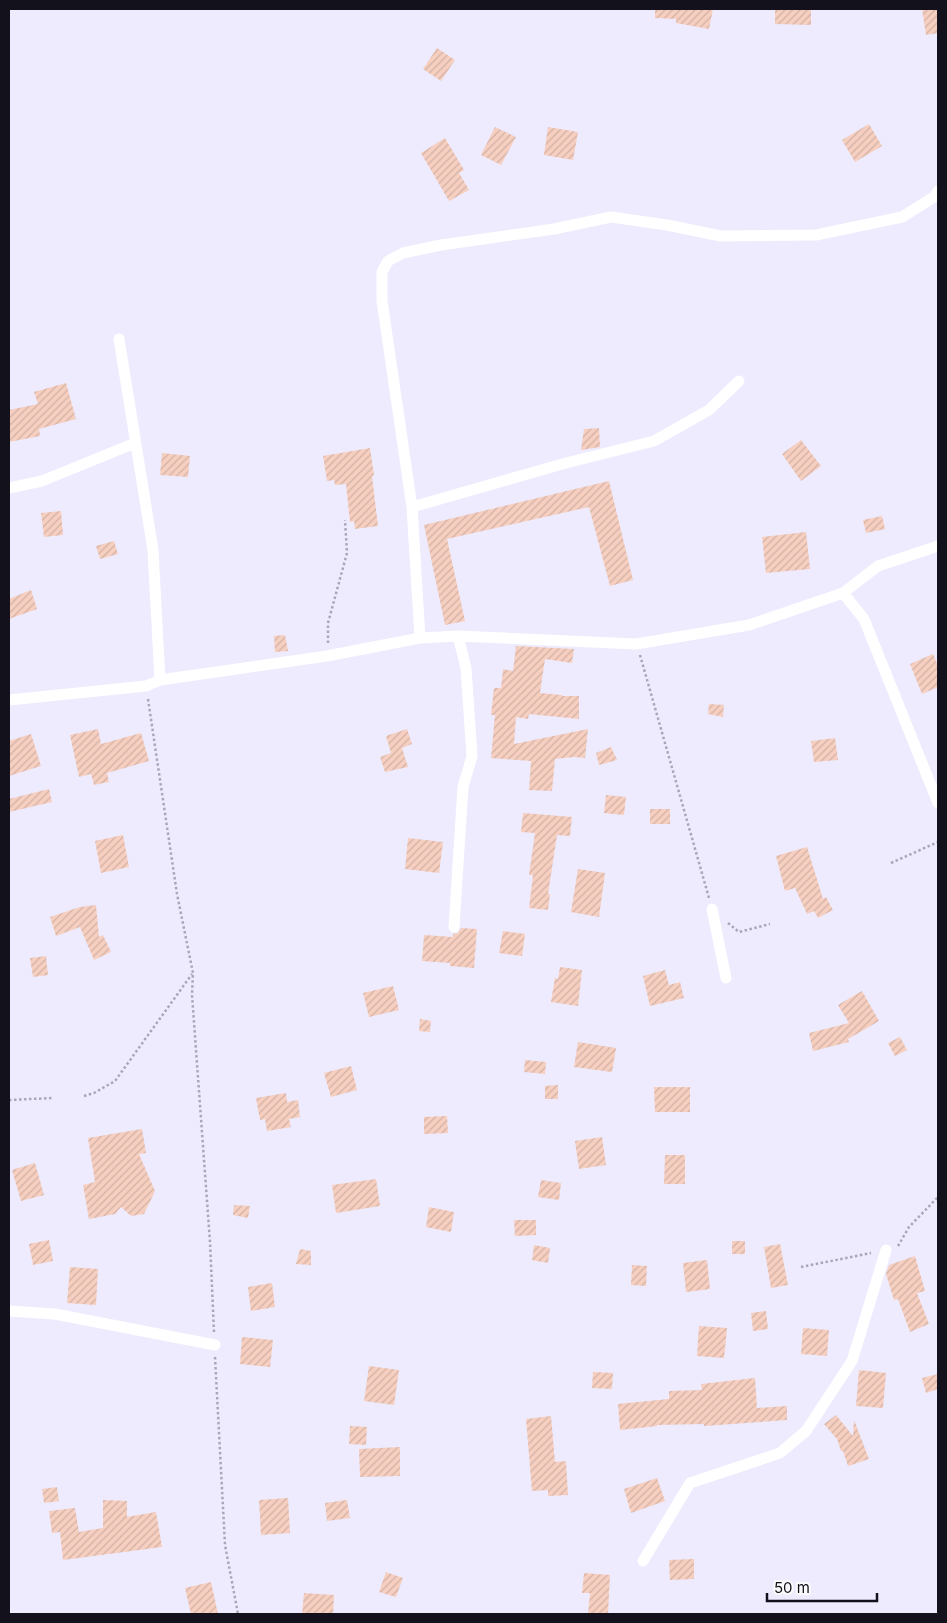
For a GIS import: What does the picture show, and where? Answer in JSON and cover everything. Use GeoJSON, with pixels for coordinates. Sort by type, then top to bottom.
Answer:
{"type":"FeatureCollection","features":[{"type":"Feature","properties":{"kind":"street"},"geometry":{"type":"LineString","coordinates":[[420,638],[412,507],[382,301],[382,272],[388,262],[403,253],[441,245],[554,229],[611,217],[667,225],[721,236],[816,235],[902,217],[934,197],[938,191]]}},
{"type":"Feature","properties":{"kind":"street"},"geometry":{"type":"LineString","coordinates":[[118,339],[153,550],[160,680]]}},
{"type":"Feature","properties":{"kind":"street"},"geometry":{"type":"LineString","coordinates":[[412,507],[566,462],[654,440],[709,410],[739,381]]}},
{"type":"Feature","properties":{"kind":"street"},"geometry":{"type":"LineString","coordinates":[[9,488],[42,481],[136,443]]}},
{"type":"Feature","properties":{"kind":"street"},"geometry":{"type":"LineString","coordinates":[[9,700],[146,686],[160,680],[327,656],[420,638],[458,636],[636,644],[749,624],[842,593],[878,566],[938,546]]}},
{"type":"Feature","properties":{"kind":"street"},"geometry":{"type":"LineString","coordinates":[[842,593],[864,618],[938,803]]}},
{"type":"Feature","properties":{"kind":"street"},"geometry":{"type":"LineString","coordinates":[[454,927],[463,787],[472,756],[466,668],[458,636]]}},
{"type":"Feature","properties":{"kind":"street"},"geometry":{"type":"LineString","coordinates":[[712,909],[726,978]]}},
{"type":"Feature","properties":{"kind":"street"},"geometry":{"type":"LineString","coordinates":[[643,1561],[690,1483],[780,1453],[806,1431],[852,1361],[886,1250]]}},
{"type":"Feature","properties":{"kind":"street"},"geometry":{"type":"LineString","coordinates":[[9,1311],[55,1314],[215,1345]]}},
{"type":"Feature","properties":{"kind":"path"},"geometry":{"type":"LineString","coordinates":[[327,656],[328,624],[347,553],[345,520]]}},
{"type":"Feature","properties":{"kind":"path"},"geometry":{"type":"LineString","coordinates":[[636,644],[712,909],[739,932],[770,924]]}},
{"type":"Feature","properties":{"kind":"path"},"geometry":{"type":"LineString","coordinates":[[146,686],[177,894],[193,973],[192,995],[210,1242],[225,1545],[238,1614]]}},
{"type":"Feature","properties":{"kind":"path"},"geometry":{"type":"LineString","coordinates":[[891,863],[938,842]]}},
{"type":"Feature","properties":{"kind":"path"},"geometry":{"type":"LineString","coordinates":[[84,1096],[94,1093],[115,1081],[193,973]]}},
{"type":"Feature","properties":{"kind":"path"},"geometry":{"type":"LineString","coordinates":[[9,1100],[53,1098]]}},
{"type":"Feature","properties":{"kind":"building"},"geometry":{"type":"Polygon","coordinates":[[[655,9],[713,9],[709,29],[676,23],[676,19],[655,18],[655,9]]]}},
{"type":"Feature","properties":{"kind":"building"},"geometry":{"type":"Polygon","coordinates":[[[775,9],[811,9],[811,25],[775,24],[775,9]]]}},
{"type":"Feature","properties":{"kind":"building"},"geometry":{"type":"Polygon","coordinates":[[[922,9],[938,9],[938,33],[926,35],[922,9]]]}},
{"type":"Feature","properties":{"kind":"building"},"geometry":{"type":"Polygon","coordinates":[[[437,48],[455,60],[441,81],[423,69],[437,48]]]}},
{"type":"Feature","properties":{"kind":"building"},"geometry":{"type":"Polygon","coordinates":[[[869,124],[882,146],[855,162],[842,140],[869,124]]]}},
{"type":"Feature","properties":{"kind":"building"},"geometry":{"type":"Polygon","coordinates":[[[495,127],[516,137],[501,165],[481,155],[495,127]]]}},
{"type":"Feature","properties":{"kind":"building"},"geometry":{"type":"Polygon","coordinates":[[[548,127],[578,132],[573,160],[544,155],[548,127]]]}},
{"type":"Feature","properties":{"kind":"building"},"geometry":{"type":"Polygon","coordinates":[[[445,138],[464,170],[459,173],[469,190],[449,201],[421,153],[445,138]]]}},
{"type":"Feature","properties":{"kind":"building"},"geometry":{"type":"Polygon","coordinates":[[[66,383],[76,419],[39,429],[40,436],[9,442],[9,410],[38,404],[34,392],[66,383]]]}},
{"type":"Feature","properties":{"kind":"building"},"geometry":{"type":"Polygon","coordinates":[[[599,428],[600,447],[581,450],[584,429],[599,428]]]}},
{"type":"Feature","properties":{"kind":"building"},"geometry":{"type":"Polygon","coordinates":[[[801,440],[821,466],[801,481],[782,454],[801,440]]]}},
{"type":"Feature","properties":{"kind":"building"},"geometry":{"type":"Polygon","coordinates":[[[370,448],[378,526],[355,529],[354,521],[350,522],[346,484],[335,485],[334,480],[327,481],[323,456],[370,448]]]}},
{"type":"Feature","properties":{"kind":"building"},"geometry":{"type":"Polygon","coordinates":[[[162,453],[190,456],[188,477],[160,475],[162,453]]]}},
{"type":"Feature","properties":{"kind":"building"},"geometry":{"type":"Polygon","coordinates":[[[609,481],[633,580],[610,586],[589,507],[447,539],[465,621],[445,625],[424,525],[609,481]]]}},
{"type":"Feature","properties":{"kind":"building"},"geometry":{"type":"Polygon","coordinates":[[[61,511],[63,535],[44,537],[41,513],[61,511]]]}},
{"type":"Feature","properties":{"kind":"building"},"geometry":{"type":"Polygon","coordinates":[[[882,516],[885,529],[866,533],[863,520],[882,516]]]}},
{"type":"Feature","properties":{"kind":"building"},"geometry":{"type":"Polygon","coordinates":[[[806,532],[810,569],[766,573],[762,537],[806,532]]]}},
{"type":"Feature","properties":{"kind":"building"},"geometry":{"type":"Polygon","coordinates":[[[114,541],[118,554],[100,559],[96,546],[114,541]]]}},
{"type":"Feature","properties":{"kind":"building"},"geometry":{"type":"Polygon","coordinates":[[[31,590],[37,609],[9,619],[9,599],[31,590]]]}},
{"type":"Feature","properties":{"kind":"building"},"geometry":{"type":"Polygon","coordinates":[[[285,635],[288,651],[275,652],[274,636],[285,635]]]}},
{"type":"Feature","properties":{"kind":"building"},"geometry":{"type":"Polygon","coordinates":[[[516,646],[574,649],[572,663],[545,659],[540,693],[579,696],[579,719],[529,714],[528,719],[516,717],[514,744],[588,729],[585,758],[555,759],[552,791],[529,790],[531,761],[491,758],[495,715],[491,715],[494,688],[501,688],[503,669],[513,671],[516,646]]]}},
{"type":"Feature","properties":{"kind":"building"},"geometry":{"type":"Polygon","coordinates":[[[933,654],[938,666],[938,687],[922,694],[910,664],[933,654]]]}},
{"type":"Feature","properties":{"kind":"building"},"geometry":{"type":"Polygon","coordinates":[[[709,704],[724,705],[723,717],[708,714],[709,704]]]}},
{"type":"Feature","properties":{"kind":"building"},"geometry":{"type":"Polygon","coordinates":[[[98,729],[101,744],[141,733],[149,761],[107,773],[109,782],[94,785],[91,774],[79,777],[70,735],[98,729]]]}},
{"type":"Feature","properties":{"kind":"building"},"geometry":{"type":"Polygon","coordinates":[[[407,729],[412,744],[402,748],[408,767],[385,772],[380,757],[391,753],[386,736],[407,729]]]}},
{"type":"Feature","properties":{"kind":"building"},"geometry":{"type":"Polygon","coordinates":[[[31,734],[41,766],[9,776],[9,741],[31,734]]]}},
{"type":"Feature","properties":{"kind":"building"},"geometry":{"type":"Polygon","coordinates":[[[835,738],[838,760],[814,762],[811,741],[835,738]]]}},
{"type":"Feature","properties":{"kind":"building"},"geometry":{"type":"Polygon","coordinates":[[[611,747],[617,760],[599,765],[596,753],[611,747]]]}},
{"type":"Feature","properties":{"kind":"building"},"geometry":{"type":"Polygon","coordinates":[[[49,789],[52,802],[9,812],[9,799],[49,789]]]}},
{"type":"Feature","properties":{"kind":"building"},"geometry":{"type":"Polygon","coordinates":[[[606,795],[626,797],[624,815],[604,813],[606,795]]]}},
{"type":"Feature","properties":{"kind":"building"},"geometry":{"type":"Polygon","coordinates":[[[650,809],[670,809],[670,824],[650,824],[650,809]]]}},
{"type":"Feature","properties":{"kind":"building"},"geometry":{"type":"Polygon","coordinates":[[[523,813],[572,817],[570,836],[557,835],[548,894],[550,894],[548,910],[529,908],[533,875],[529,875],[535,833],[521,832],[523,813]]]}},
{"type":"Feature","properties":{"kind":"building"},"geometry":{"type":"Polygon","coordinates":[[[123,835],[129,867],[101,873],[95,841],[123,835]]]}},
{"type":"Feature","properties":{"kind":"building"},"geometry":{"type":"Polygon","coordinates":[[[408,838],[443,842],[439,873],[405,869],[408,838]]]}},
{"type":"Feature","properties":{"kind":"building"},"geometry":{"type":"Polygon","coordinates":[[[807,847],[823,899],[826,897],[833,910],[818,918],[814,911],[807,914],[795,888],[785,891],[776,856],[807,847]]]}},
{"type":"Feature","properties":{"kind":"building"},"geometry":{"type":"Polygon","coordinates":[[[578,869],[605,873],[599,917],[571,912],[578,869]]]}},
{"type":"Feature","properties":{"kind":"building"},"geometry":{"type":"Polygon","coordinates":[[[96,905],[99,937],[103,935],[111,952],[94,960],[80,927],[56,936],[50,917],[80,907],[96,905]]]}},
{"type":"Feature","properties":{"kind":"building"},"geometry":{"type":"Polygon","coordinates":[[[461,928],[477,929],[474,968],[450,966],[450,963],[422,961],[424,935],[453,937],[453,934],[458,933],[461,928]]]}},
{"type":"Feature","properties":{"kind":"building"},"geometry":{"type":"Polygon","coordinates":[[[503,931],[525,934],[522,956],[499,953],[503,931]]]}},
{"type":"Feature","properties":{"kind":"building"},"geometry":{"type":"Polygon","coordinates":[[[46,956],[48,975],[33,977],[30,958],[46,956]]]}},
{"type":"Feature","properties":{"kind":"building"},"geometry":{"type":"Polygon","coordinates":[[[560,967],[582,970],[578,1006],[551,1002],[555,978],[558,979],[560,967]]]}},
{"type":"Feature","properties":{"kind":"building"},"geometry":{"type":"Polygon","coordinates":[[[665,970],[669,985],[680,982],[684,998],[650,1006],[643,976],[665,970]]]}},
{"type":"Feature","properties":{"kind":"building"},"geometry":{"type":"Polygon","coordinates":[[[393,986],[399,1010],[369,1017],[363,993],[393,986]]]}},
{"type":"Feature","properties":{"kind":"building"},"geometry":{"type":"Polygon","coordinates":[[[862,991],[879,1021],[848,1039],[849,1042],[813,1051],[809,1033],[849,1023],[838,1005],[862,991]]]}},
{"type":"Feature","properties":{"kind":"building"},"geometry":{"type":"Polygon","coordinates":[[[420,1019],[431,1021],[430,1032],[419,1031],[420,1019]]]}},
{"type":"Feature","properties":{"kind":"building"},"geometry":{"type":"Polygon","coordinates":[[[900,1037],[907,1050],[895,1056],[888,1043],[900,1037]]]}},
{"type":"Feature","properties":{"kind":"building"},"geometry":{"type":"Polygon","coordinates":[[[578,1042],[616,1048],[612,1072],[574,1067],[578,1042]]]}},
{"type":"Feature","properties":{"kind":"building"},"geometry":{"type":"Polygon","coordinates":[[[525,1060],[546,1062],[545,1074],[524,1072],[525,1060]]]}},
{"type":"Feature","properties":{"kind":"building"},"geometry":{"type":"Polygon","coordinates":[[[351,1066],[357,1090],[331,1097],[324,1073],[351,1066]]]}},
{"type":"Feature","properties":{"kind":"building"},"geometry":{"type":"Polygon","coordinates":[[[558,1085],[558,1099],[545,1099],[545,1086],[558,1085]]]}},
{"type":"Feature","properties":{"kind":"building"},"geometry":{"type":"Polygon","coordinates":[[[654,1087],[690,1087],[690,1112],[655,1112],[654,1087]]]}},
{"type":"Feature","properties":{"kind":"building"},"geometry":{"type":"Polygon","coordinates":[[[286,1093],[287,1102],[298,1100],[300,1117],[289,1119],[291,1127],[267,1131],[265,1119],[260,1120],[256,1098],[286,1093]]]}},
{"type":"Feature","properties":{"kind":"building"},"geometry":{"type":"Polygon","coordinates":[[[447,1116],[448,1133],[424,1134],[424,1117],[447,1116]]]}},
{"type":"Feature","properties":{"kind":"building"},"geometry":{"type":"Polygon","coordinates":[[[142,1129],[146,1153],[139,1154],[155,1191],[144,1214],[131,1216],[121,1207],[115,1214],[89,1219],[83,1185],[95,1182],[88,1138],[142,1129]]]}},
{"type":"Feature","properties":{"kind":"building"},"geometry":{"type":"Polygon","coordinates":[[[602,1137],[606,1165],[579,1169],[575,1141],[602,1137]]]}},
{"type":"Feature","properties":{"kind":"building"},"geometry":{"type":"Polygon","coordinates":[[[665,1155],[685,1155],[685,1184],[664,1184],[665,1155]]]}},
{"type":"Feature","properties":{"kind":"building"},"geometry":{"type":"Polygon","coordinates":[[[35,1163],[44,1195],[21,1201],[12,1170],[35,1163]]]}},
{"type":"Feature","properties":{"kind":"building"},"geometry":{"type":"Polygon","coordinates":[[[376,1179],[380,1206],[336,1213],[332,1185],[376,1179]]]}},
{"type":"Feature","properties":{"kind":"building"},"geometry":{"type":"Polygon","coordinates":[[[541,1180],[561,1183],[559,1200],[538,1197],[541,1180]]]}},
{"type":"Feature","properties":{"kind":"building"},"geometry":{"type":"Polygon","coordinates":[[[234,1205],[250,1206],[248,1218],[233,1215],[234,1205]]]}},
{"type":"Feature","properties":{"kind":"building"},"geometry":{"type":"Polygon","coordinates":[[[429,1207],[454,1212],[451,1232],[426,1227],[429,1207]]]}},
{"type":"Feature","properties":{"kind":"building"},"geometry":{"type":"Polygon","coordinates":[[[514,1220],[536,1220],[536,1235],[515,1236],[514,1220]]]}},
{"type":"Feature","properties":{"kind":"building"},"geometry":{"type":"Polygon","coordinates":[[[49,1240],[53,1261],[33,1265],[29,1244],[49,1240]]]}},
{"type":"Feature","properties":{"kind":"building"},"geometry":{"type":"Polygon","coordinates":[[[732,1241],[745,1241],[745,1254],[732,1254],[732,1241]]]}},
{"type":"Feature","properties":{"kind":"building"},"geometry":{"type":"Polygon","coordinates":[[[780,1244],[788,1285],[771,1288],[764,1247],[780,1244]]]}},
{"type":"Feature","properties":{"kind":"building"},"geometry":{"type":"Polygon","coordinates":[[[534,1245],[550,1248],[548,1263],[532,1260],[534,1245]]]}},
{"type":"Feature","properties":{"kind":"building"},"geometry":{"type":"Polygon","coordinates":[[[300,1249],[311,1251],[311,1265],[296,1264],[300,1249]]]}},
{"type":"Feature","properties":{"kind":"building"},"geometry":{"type":"Polygon","coordinates":[[[915,1256],[925,1291],[917,1293],[929,1324],[910,1332],[898,1299],[894,1300],[886,1274],[889,1265],[915,1256]]]}},
{"type":"Feature","properties":{"kind":"building"},"geometry":{"type":"Polygon","coordinates":[[[707,1260],[710,1289],[686,1292],[683,1263],[707,1260]]]}},
{"type":"Feature","properties":{"kind":"building"},"geometry":{"type":"Polygon","coordinates":[[[632,1265],[647,1266],[646,1286],[631,1285],[632,1265]]]}},
{"type":"Feature","properties":{"kind":"building"},"geometry":{"type":"Polygon","coordinates":[[[70,1267],[98,1269],[96,1305],[67,1303],[70,1267]]]}},
{"type":"Feature","properties":{"kind":"building"},"geometry":{"type":"Polygon","coordinates":[[[272,1283],[275,1307],[251,1311],[248,1287],[272,1283]]]}},
{"type":"Feature","properties":{"kind":"building"},"geometry":{"type":"Polygon","coordinates":[[[766,1311],[768,1329],[753,1331],[751,1313],[766,1311]]]}},
{"type":"Feature","properties":{"kind":"building"},"geometry":{"type":"Polygon","coordinates":[[[699,1326],[727,1328],[724,1358],[697,1356],[699,1326]]]}},
{"type":"Feature","properties":{"kind":"building"},"geometry":{"type":"Polygon","coordinates":[[[803,1328],[829,1330],[827,1356],[801,1354],[803,1328]]]}},
{"type":"Feature","properties":{"kind":"building"},"geometry":{"type":"Polygon","coordinates":[[[242,1337],[273,1340],[270,1367],[240,1364],[242,1337]]]}},
{"type":"Feature","properties":{"kind":"building"},"geometry":{"type":"Polygon","coordinates":[[[369,1366],[399,1370],[394,1405],[364,1401],[369,1366]]]}},
{"type":"Feature","properties":{"kind":"building"},"geometry":{"type":"Polygon","coordinates":[[[859,1370],[886,1373],[883,1408],[856,1406],[859,1370]]]}},
{"type":"Feature","properties":{"kind":"building"},"geometry":{"type":"Polygon","coordinates":[[[593,1372],[613,1373],[612,1389],[592,1388],[593,1372]]]}},
{"type":"Feature","properties":{"kind":"building"},"geometry":{"type":"Polygon","coordinates":[[[938,1374],[938,1389],[926,1393],[922,1378],[938,1374]]]}},
{"type":"Feature","properties":{"kind":"building"},"geometry":{"type":"Polygon","coordinates":[[[755,1378],[757,1408],[787,1406],[787,1420],[704,1426],[704,1424],[657,1425],[620,1430],[618,1404],[669,1399],[669,1391],[702,1390],[701,1384],[755,1378]]]}},
{"type":"Feature","properties":{"kind":"building"},"geometry":{"type":"Polygon","coordinates":[[[836,1415],[853,1436],[854,1420],[869,1459],[848,1466],[837,1439],[824,1424],[836,1415]]]}},
{"type":"Feature","properties":{"kind":"building"},"geometry":{"type":"Polygon","coordinates":[[[551,1416],[555,1462],[566,1461],[568,1495],[548,1496],[548,1490],[532,1491],[526,1419],[551,1416]]]}},
{"type":"Feature","properties":{"kind":"building"},"geometry":{"type":"Polygon","coordinates":[[[350,1426],[367,1427],[366,1445],[349,1444],[350,1426]]]}},
{"type":"Feature","properties":{"kind":"building"},"geometry":{"type":"Polygon","coordinates":[[[400,1447],[400,1476],[360,1477],[359,1449],[400,1447]]]}},
{"type":"Feature","properties":{"kind":"building"},"geometry":{"type":"Polygon","coordinates":[[[657,1478],[665,1501],[631,1513],[624,1489],[657,1478]]]}},
{"type":"Feature","properties":{"kind":"building"},"geometry":{"type":"Polygon","coordinates":[[[57,1487],[59,1501],[44,1503],[42,1489],[57,1487]]]}},
{"type":"Feature","properties":{"kind":"building"},"geometry":{"type":"Polygon","coordinates":[[[288,1498],[290,1533],[261,1535],[259,1500],[288,1498]]]}},
{"type":"Feature","properties":{"kind":"building"},"geometry":{"type":"Polygon","coordinates":[[[103,1500],[127,1501],[127,1517],[156,1512],[162,1547],[63,1560],[60,1532],[52,1533],[49,1511],[75,1508],[79,1532],[103,1528],[103,1500]]]}},
{"type":"Feature","properties":{"kind":"building"},"geometry":{"type":"Polygon","coordinates":[[[347,1500],[350,1518],[327,1521],[325,1503],[347,1500]]]}},
{"type":"Feature","properties":{"kind":"building"},"geometry":{"type":"Polygon","coordinates":[[[694,1559],[694,1579],[670,1580],[669,1560],[694,1559]]]}},
{"type":"Feature","properties":{"kind":"building"},"geometry":{"type":"Polygon","coordinates":[[[386,1572],[403,1578],[396,1597],[379,1592],[386,1572]]]}},
{"type":"Feature","properties":{"kind":"building"},"geometry":{"type":"Polygon","coordinates":[[[584,1573],[610,1575],[608,1614],[588,1614],[590,1593],[582,1593],[584,1573]]]}},
{"type":"Feature","properties":{"kind":"building"},"geometry":{"type":"Polygon","coordinates":[[[211,1582],[218,1614],[191,1614],[185,1588],[211,1582]]]}},
{"type":"Feature","properties":{"kind":"building"},"geometry":{"type":"Polygon","coordinates":[[[304,1593],[334,1595],[333,1614],[302,1614],[304,1593]]]}}]}
